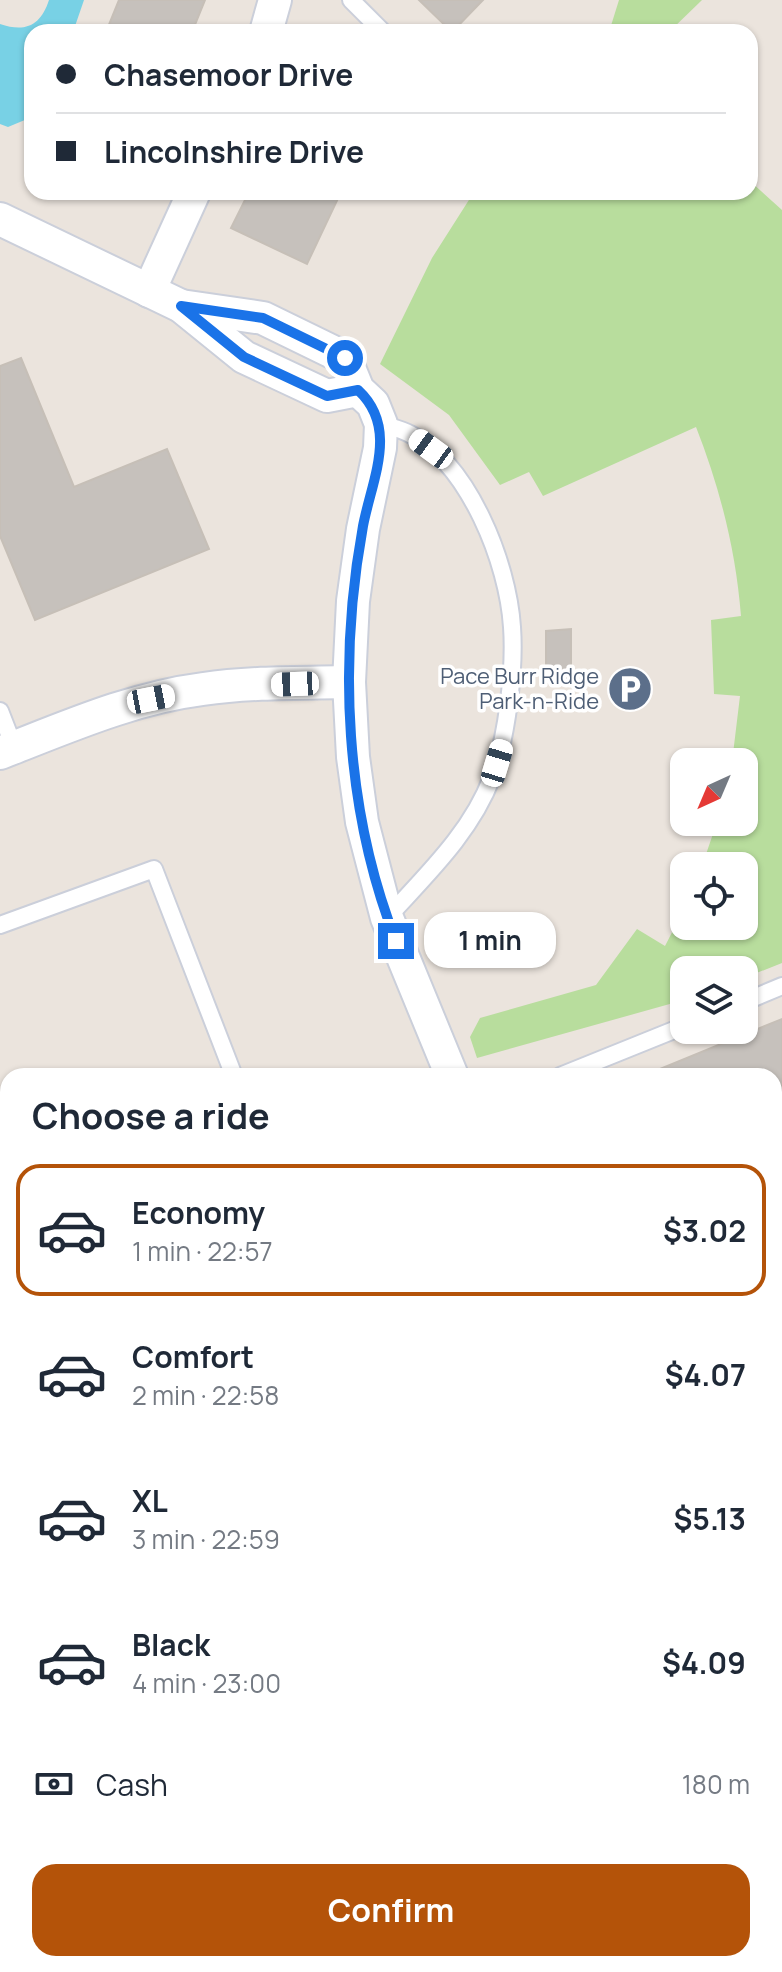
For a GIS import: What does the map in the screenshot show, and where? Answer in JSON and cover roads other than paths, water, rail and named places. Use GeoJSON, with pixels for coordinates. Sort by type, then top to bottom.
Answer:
{"type":"FeatureCollection","features":[{"type":"Feature","properties":{"kind":"street"},"geometry":{"type":"LineString","coordinates":[[268,24],[275,0]]}},
{"type":"Feature","properties":{"kind":"street"},"geometry":{"type":"LineString","coordinates":[[149,291],[190,200]]}},
{"type":"Feature","properties":{"kind":"street"},"geometry":{"type":"LineString","coordinates":[[0,219],[181,306],[244,357],[327,396],[358,390]]}},
{"type":"Feature","properties":{"kind":"street"},"geometry":{"type":"LineString","coordinates":[[181,306],[263,318],[345,358],[358,390],[373,404],[381,424],[380,448],[363,529],[353,601],[349,682],[353,757],[374,878],[387,918],[449,1068]]}},
{"type":"Feature","properties":{"kind":"street"},"geometry":{"type":"LineString","coordinates":[[7,750],[98,714],[191,691],[349,682]]}},
{"type":"Feature","properties":{"kind":"lane"},"geometry":{"type":"LineString","coordinates":[[351,0],[375,24]]}},
{"type":"Feature","properties":{"kind":"lane"},"geometry":{"type":"LineString","coordinates":[[381,424],[410,434],[456,473],[479,512],[499,561],[512,627],[502,746],[491,779],[458,839],[387,918]]}},
{"type":"Feature","properties":{"kind":"lane"},"geometry":{"type":"LineString","coordinates":[[0,711],[7,750]]}},
{"type":"Feature","properties":{"kind":"lane"},"geometry":{"type":"LineString","coordinates":[[0,925],[154,869],[231,1068]]}},
{"type":"Feature","properties":{"kind":"lane"},"geometry":{"type":"LineString","coordinates":[[758,996],[782,986]]}},
{"type":"Feature","properties":{"kind":"lane"},"geometry":{"type":"LineString","coordinates":[[580,1068],[670,1032]]}},
{"type":"Feature","properties":{"kind":"water"},"geometry":{"type":"Polygon","coordinates":[[[49,0],[84,0],[76,24],[32,24],[46,9],[49,0]]]}},
{"type":"Feature","properties":{"kind":"water"},"geometry":{"type":"Polygon","coordinates":[[[0,24],[24,27],[24,120],[8,127],[0,124],[0,24]]]}},
{"type":"Feature","properties":{"kind":"place","name":"Pace Burr Ridge Park-n-Ride"},"geometry":{"type":"Point","coordinates":[630,689]}}]}
